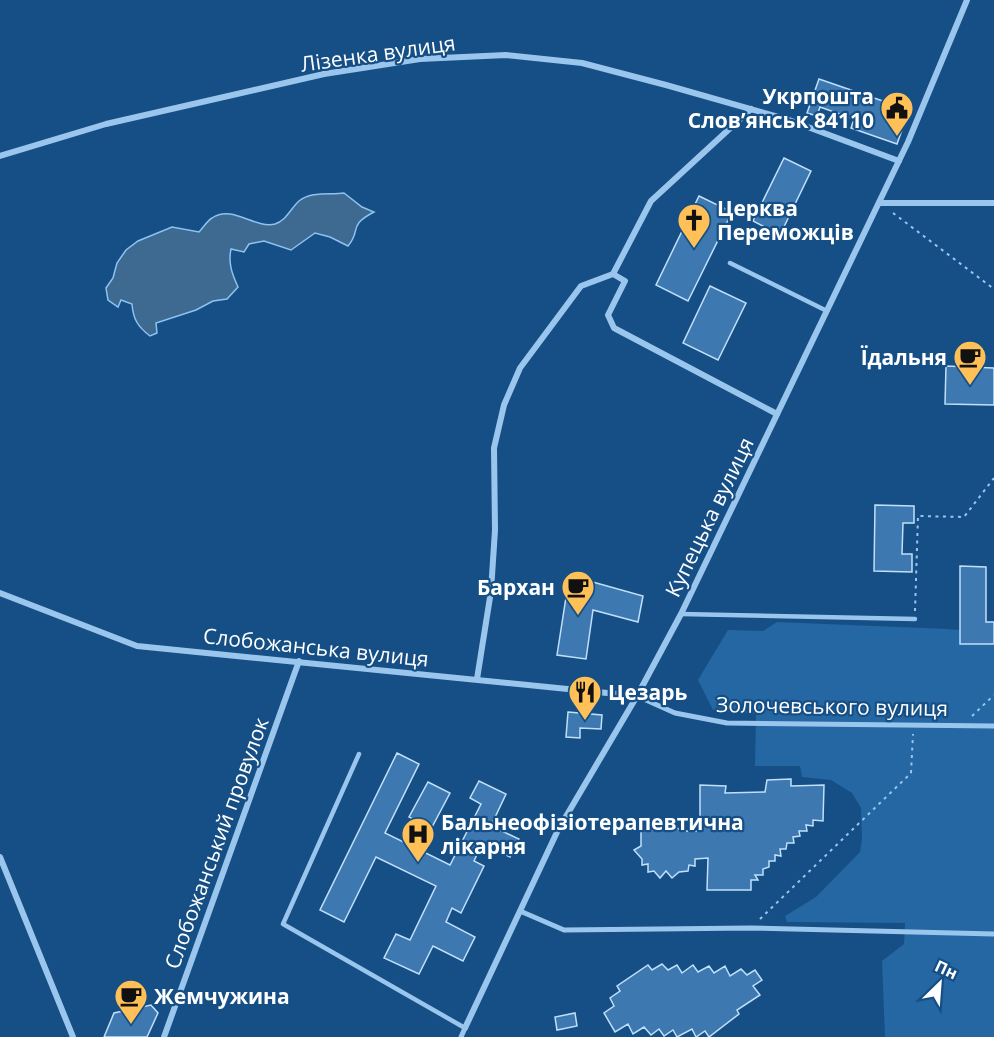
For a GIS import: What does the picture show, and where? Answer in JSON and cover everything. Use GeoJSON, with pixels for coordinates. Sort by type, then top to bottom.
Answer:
{"type":"FeatureCollection","features":[{"type":"Feature","properties":{"kind":"street","name":"Купецька вулиця"},"geometry":{"type":"LineString","coordinates":[[461,1037],[558,830],[637,696],[681,614],[899,161],[967,0]]}},
{"type":"Feature","properties":{"kind":"street","name":"Лізенка вулиця"},"geometry":{"type":"LineString","coordinates":[[0,156],[106,124],[324,75],[420,59],[506,55],[582,63],[789,120],[899,161]]}},
{"type":"Feature","properties":{"kind":"street"},"geometry":{"type":"LineString","coordinates":[[477,680],[494,550],[494,448],[504,405],[520,368],[581,286],[613,274],[651,201],[751,109]]}},
{"type":"Feature","properties":{"kind":"street"},"geometry":{"type":"LineString","coordinates":[[879,202],[994,204]]}},
{"type":"Feature","properties":{"kind":"street"},"geometry":{"type":"LineString","coordinates":[[613,274],[625,281],[608,315],[614,328],[777,414]]}},
{"type":"Feature","properties":{"kind":"street","name":"Слобожанська вулиця"},"geometry":{"type":"LineString","coordinates":[[0,593],[137,646],[637,696]]}},
{"type":"Feature","properties":{"kind":"street","name":"Слобожанський провулок"},"geometry":{"type":"LineString","coordinates":[[164,1037],[299,661]]}},
{"type":"Feature","properties":{"kind":"street","name":"Золочевського вулиця"},"geometry":{"type":"LineString","coordinates":[[637,696],[675,713],[727,723],[994,726]]}},
{"type":"Feature","properties":{"kind":"street"},"geometry":{"type":"LineString","coordinates":[[0,856],[73,1037]]}},
{"type":"Feature","properties":{"kind":"street"},"geometry":{"type":"LineString","coordinates":[[520,912],[564,930],[751,928],[994,934]]}},
{"type":"Feature","properties":{"kind":"lane"},"geometry":{"type":"LineString","coordinates":[[730,263],[827,311]]}},
{"type":"Feature","properties":{"kind":"lane"},"geometry":{"type":"LineString","coordinates":[[681,614],[915,620]]}},
{"type":"Feature","properties":{"kind":"lane"},"geometry":{"type":"LineString","coordinates":[[360,754],[283,924],[465,1028]]}},
{"type":"Feature","properties":{"kind":"path"},"geometry":{"type":"LineString","coordinates":[[879,202],[994,289]]}},
{"type":"Feature","properties":{"kind":"path"},"geometry":{"type":"LineString","coordinates":[[915,620],[918,516],[964,517],[994,478]]}},
{"type":"Feature","properties":{"kind":"path"},"geometry":{"type":"LineString","coordinates":[[960,726],[994,695]]}},
{"type":"Feature","properties":{"kind":"path"},"geometry":{"type":"LineString","coordinates":[[751,928],[911,773],[914,725]]}},
{"type":"Feature","properties":{"kind":"shaded area"},"geometry":{"type":"Polygon","coordinates":[[[344,193],[362,207],[374,212],[361,221],[348,246],[315,233],[291,250],[264,241],[249,244],[244,252],[231,249],[231,268],[238,287],[227,299],[213,301],[196,310],[156,323],[157,333],[150,336],[139,326],[132,304],[121,300],[118,307],[108,300],[106,288],[113,278],[117,263],[126,250],[138,241],[172,227],[199,232],[210,219],[220,214],[236,215],[267,225],[275,224],[304,198],[344,193]]]}},
{"type":"Feature","properties":{"kind":"shaded area"},"geometry":{"type":"Polygon","coordinates":[[[777,622],[994,633],[994,1037],[885,1037],[882,961],[904,944],[905,923],[787,922],[785,916],[816,897],[860,852],[861,808],[852,793],[831,780],[802,777],[800,766],[755,766],[756,714],[713,710],[698,680],[728,630],[763,631],[777,622]]]}},
{"type":"Feature","properties":{"kind":"building"},"geometry":{"type":"Polygon","coordinates":[[[819,79],[909,110],[897,144],[851,128],[854,119],[820,107],[817,116],[807,113],[819,79]]]}},
{"type":"Feature","properties":{"kind":"building"},"geometry":{"type":"Polygon","coordinates":[[[784,158],[811,171],[780,235],[753,221],[784,158]]]}},
{"type":"Feature","properties":{"kind":"building","name":"Церква Переможців"},"geometry":{"type":"Polygon","coordinates":[[[699,196],[732,212],[688,301],[656,285],[699,196]]]}},
{"type":"Feature","properties":{"kind":"building"},"geometry":{"type":"Polygon","coordinates":[[[710,286],[746,303],[718,360],[683,343],[710,286]]]}},
{"type":"Feature","properties":{"kind":"building","name":"Їдальня"},"geometry":{"type":"Polygon","coordinates":[[[946,366],[994,368],[994,405],[945,404],[946,366]]]}},
{"type":"Feature","properties":{"kind":"building"},"geometry":{"type":"Polygon","coordinates":[[[875,505],[914,506],[914,523],[903,523],[902,554],[912,554],[912,572],[874,571],[875,505]]]}},
{"type":"Feature","properties":{"kind":"building"},"geometry":{"type":"Polygon","coordinates":[[[960,566],[986,567],[986,622],[994,622],[994,644],[960,644],[960,566]]]}},
{"type":"Feature","properties":{"kind":"building","name":"Бархан"},"geometry":{"type":"Polygon","coordinates":[[[582,579],[643,596],[638,622],[593,610],[586,659],[557,655],[567,591],[582,579]]]}},
{"type":"Feature","properties":{"kind":"building","name":"Цезарь"},"geometry":{"type":"Polygon","coordinates":[[[568,712],[602,715],[601,729],[580,728],[580,738],[566,737],[568,712]]]}},
{"type":"Feature","properties":{"kind":"building","name":"Бальнеофізіотерапевтична лікарня"},"geometry":{"type":"Polygon","coordinates":[[[397,753],[419,764],[385,833],[450,865],[481,804],[470,798],[479,781],[506,794],[491,826],[519,839],[510,857],[482,844],[474,861],[484,866],[461,913],[452,908],[446,922],[475,937],[463,961],[433,946],[419,974],[384,958],[396,934],[410,940],[436,886],[376,857],[344,922],[320,910],[397,753]]]}},
{"type":"Feature","properties":{"kind":"building"},"geometry":{"type":"Polygon","coordinates":[[[791,779],[791,786],[824,785],[823,821],[813,820],[813,826],[806,825],[807,831],[799,831],[800,836],[793,837],[794,843],[787,843],[786,849],[780,849],[781,856],[775,855],[775,861],[769,861],[769,867],[763,869],[763,875],[755,875],[758,880],[751,880],[751,890],[707,890],[708,858],[695,859],[695,866],[689,865],[688,871],[679,872],[672,878],[666,871],[660,878],[654,871],[648,872],[648,864],[642,865],[642,859],[634,850],[641,846],[641,830],[658,830],[663,825],[668,831],[675,826],[681,831],[700,831],[700,785],[726,786],[725,793],[765,792],[767,780],[791,779]]]}},
{"type":"Feature","properties":{"kind":"building"},"geometry":{"type":"Polygon","coordinates":[[[428,782],[450,793],[431,829],[409,817],[428,782]]]}},
{"type":"Feature","properties":{"kind":"building"},"geometry":{"type":"Polygon","coordinates":[[[662,964],[668,970],[677,965],[682,973],[693,965],[698,972],[709,966],[714,973],[725,966],[730,976],[741,969],[747,975],[755,970],[762,980],[753,986],[760,995],[737,1010],[739,1014],[709,1037],[705,1031],[696,1037],[692,1029],[677,1037],[673,1030],[664,1036],[659,1029],[651,1035],[644,1027],[633,1034],[628,1024],[615,1032],[604,1013],[614,1006],[610,998],[620,991],[617,986],[648,965],[652,970],[662,964]]]}},
{"type":"Feature","properties":{"kind":"building","name":"Жемчужина"},"geometry":{"type":"Polygon","coordinates":[[[151,1005],[158,1013],[147,1037],[104,1037],[114,1013],[151,1005]]]}},
{"type":"Feature","properties":{"kind":"building"},"geometry":{"type":"Polygon","coordinates":[[[575,1013],[577,1026],[557,1030],[555,1017],[575,1013]]]}},
{"type":"Feature","properties":{"kind":"place","name":"Укрпошта Слов’янськ 84110"},"geometry":{"type":"Point","coordinates":[897,137]}},
{"type":"Feature","properties":{"kind":"place","name":"Церква Переможців"},"geometry":{"type":"Point","coordinates":[694,249]}},
{"type":"Feature","properties":{"kind":"place","name":"Їдальня"},"geometry":{"type":"Point","coordinates":[970,386]}},
{"type":"Feature","properties":{"kind":"place","name":"Бархан"},"geometry":{"type":"Point","coordinates":[578,616]}},
{"type":"Feature","properties":{"kind":"place","name":"Цезарь"},"geometry":{"type":"Point","coordinates":[585,721]}},
{"type":"Feature","properties":{"kind":"place","name":"Бальнеофізіотерапевтична лікарня"},"geometry":{"type":"Point","coordinates":[418,863]}},
{"type":"Feature","properties":{"kind":"place","name":"Жемчужина"},"geometry":{"type":"Point","coordinates":[131,1025]}}]}
